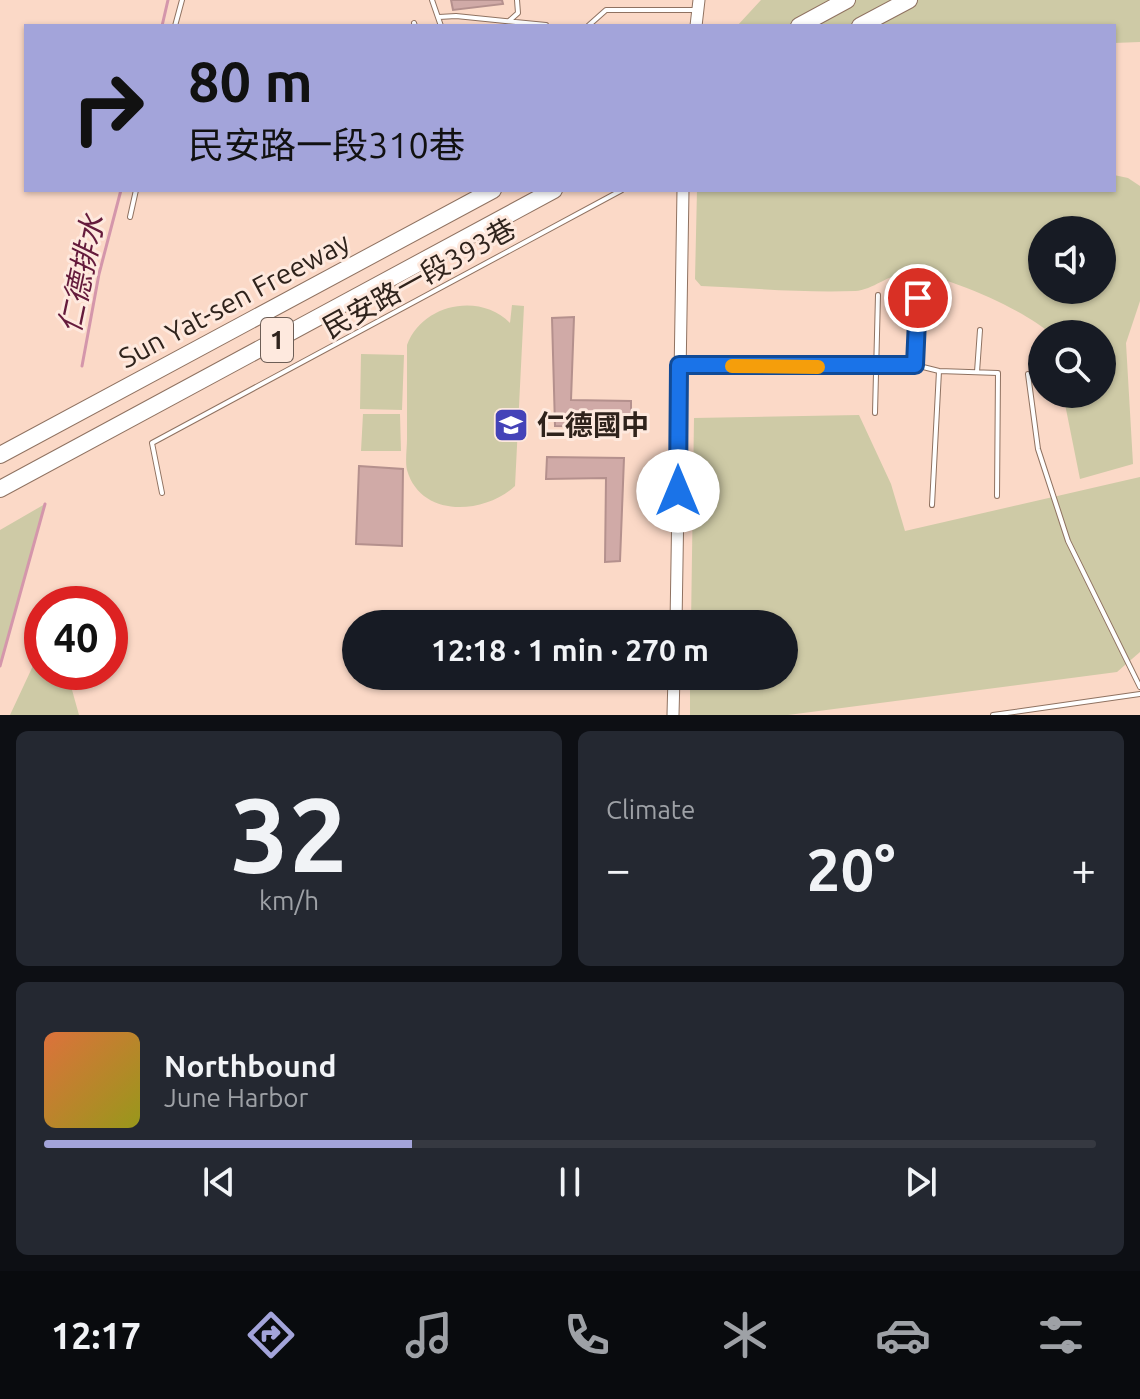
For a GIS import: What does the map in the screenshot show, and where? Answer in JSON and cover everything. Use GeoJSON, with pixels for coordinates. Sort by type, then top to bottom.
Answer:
{"type":"FeatureCollection","features":[{"type":"Feature","properties":{"kind":"highway"},"geometry":{"type":"LineString","coordinates":[[803,24],[847,0]]}},
{"type":"Feature","properties":{"kind":"highway"},"geometry":{"type":"LineString","coordinates":[[864,24],[909,0]]}},
{"type":"Feature","properties":{"kind":"highway","name":"Sun Yat-sen Freeway"},"geometry":{"type":"LineString","coordinates":[[0,455],[489,192]]}},
{"type":"Feature","properties":{"kind":"highway","name":"Sun Yat-sen Freeway"},"geometry":{"type":"LineString","coordinates":[[0,489],[550,192]]}},
{"type":"Feature","properties":{"kind":"street"},"geometry":{"type":"LineString","coordinates":[[676,610],[683,192]]}},
{"type":"Feature","properties":{"kind":"street"},"geometry":{"type":"LineString","coordinates":[[673,715],[674,690]]}},
{"type":"Feature","properties":{"kind":"lane"},"geometry":{"type":"LineString","coordinates":[[176,24],[182,0]]}},
{"type":"Feature","properties":{"kind":"lane"},"geometry":{"type":"LineString","coordinates":[[432,0],[441,24]]}},
{"type":"Feature","properties":{"kind":"lane"},"geometry":{"type":"LineString","coordinates":[[509,21],[518,13],[517,0]]}},
{"type":"Feature","properties":{"kind":"lane"},"geometry":{"type":"LineString","coordinates":[[590,24],[606,10],[698,5]]}},
{"type":"Feature","properties":{"kind":"lane"},"geometry":{"type":"LineString","coordinates":[[439,17],[537,24]]}},
{"type":"Feature","properties":{"kind":"lane"},"geometry":{"type":"LineString","coordinates":[[130,217],[136,192]]}},
{"type":"Feature","properties":{"kind":"lane","name":"民安路一段393巷"},"geometry":{"type":"LineString","coordinates":[[162,493],[152,443],[618,192]]}},
{"type":"Feature","properties":{"kind":"lane"},"geometry":{"type":"LineString","coordinates":[[875,413],[878,295]]}},
{"type":"Feature","properties":{"kind":"lane"},"geometry":{"type":"LineString","coordinates":[[915,365],[918,298]]}},
{"type":"Feature","properties":{"kind":"lane"},"geometry":{"type":"LineString","coordinates":[[977,372],[980,330]]}},
{"type":"Feature","properties":{"kind":"lane"},"geometry":{"type":"LineString","coordinates":[[679,365],[877,368],[915,365],[939,371],[998,373],[997,496]]}},
{"type":"Feature","properties":{"kind":"lane"},"geometry":{"type":"LineString","coordinates":[[932,505],[939,371]]}},
{"type":"Feature","properties":{"kind":"lane"},"geometry":{"type":"LineString","coordinates":[[1033,408],[1038,449],[1068,541],[1140,687]]}},
{"type":"Feature","properties":{"kind":"lane"},"geometry":{"type":"LineString","coordinates":[[993,715],[1140,694]]}},
{"type":"Feature","properties":{"kind":"shaded area"},"geometry":{"type":"Polygon","coordinates":[[[761,0],[1140,0],[1140,42],[1116,43],[1116,24],[739,24],[761,0]]]}},
{"type":"Feature","properties":{"kind":"shaded area"},"geometry":{"type":"Polygon","coordinates":[[[1116,175],[1128,178],[1140,186],[1140,301],[1126,343],[1133,464],[1080,479],[1066,408],[1116,408],[1116,320],[1032,320],[982,294],[921,274],[900,274],[855,291],[701,286],[695,279],[697,192],[1116,192],[1116,175]]]}},
{"type":"Feature","properties":{"kind":"shaded area"},"geometry":{"type":"Polygon","coordinates":[[[512,305],[524,306],[515,486],[487,502],[471,506],[439,504],[414,486],[407,470],[407,345],[425,320],[438,312],[453,307],[483,308],[498,313],[510,323],[512,305]]]}},
{"type":"Feature","properties":{"kind":"shaded area"},"geometry":{"type":"Polygon","coordinates":[[[361,354],[404,355],[402,410],[360,409],[361,354]]]}},
{"type":"Feature","properties":{"kind":"shaded area"},"geometry":{"type":"Polygon","coordinates":[[[363,414],[400,414],[401,451],[361,451],[363,414]]]}},
{"type":"Feature","properties":{"kind":"shaded area"},"geometry":{"type":"Polygon","coordinates":[[[859,415],[891,484],[905,531],[1140,477],[1140,652],[1117,672],[788,715],[690,715],[690,690],[798,690],[798,610],[691,610],[694,418],[859,415]]]}},
{"type":"Feature","properties":{"kind":"shaded area"},"geometry":{"type":"Polygon","coordinates":[[[45,504],[0,666],[0,530],[45,504]]]}},
{"type":"Feature","properties":{"kind":"shaded area"},"geometry":{"type":"Polygon","coordinates":[[[24,685],[24,690],[72,690],[79,715],[10,715],[24,685]]]}},
{"type":"Feature","properties":{"kind":"building"},"geometry":{"type":"Polygon","coordinates":[[[451,0],[502,0],[503,4],[453,10],[451,0]]]}},
{"type":"Feature","properties":{"kind":"building"},"geometry":{"type":"Polygon","coordinates":[[[574,317],[571,400],[631,401],[631,427],[555,426],[552,318],[574,317]]]}},
{"type":"Feature","properties":{"kind":"building"},"geometry":{"type":"Polygon","coordinates":[[[547,457],[624,458],[620,561],[605,562],[606,478],[546,479],[547,457]]]}},
{"type":"Feature","properties":{"kind":"building"},"geometry":{"type":"Polygon","coordinates":[[[359,466],[403,469],[402,546],[356,544],[359,466]]]}},
{"type":"Feature","properties":{"kind":"waterway","name":"仁德排水"},"geometry":{"type":"LineString","coordinates":[[162,24],[168,0]]}},
{"type":"Feature","properties":{"kind":"waterway","name":"仁德排水"},"geometry":{"type":"LineString","coordinates":[[82,366],[99,274],[120,192]]}},
{"type":"Feature","properties":{"kind":"waterway","name":"仁德排水"},"geometry":{"type":"LineString","coordinates":[[0,666],[45,504]]}},
{"type":"Feature","properties":{"kind":"slow traffic"},"geometry":{"type":"LineString","coordinates":[[732,366],[818,367]]}},
{"type":"Feature","properties":{"kind":"place","name":"仁德國中"},"geometry":{"type":"Point","coordinates":[511,425]}},
{"type":"Feature","properties":{"kind":"route"},"geometry":{"type":"LineString","coordinates":[[678,491],[679,365],[877,368],[915,365],[918,298]]}}]}
